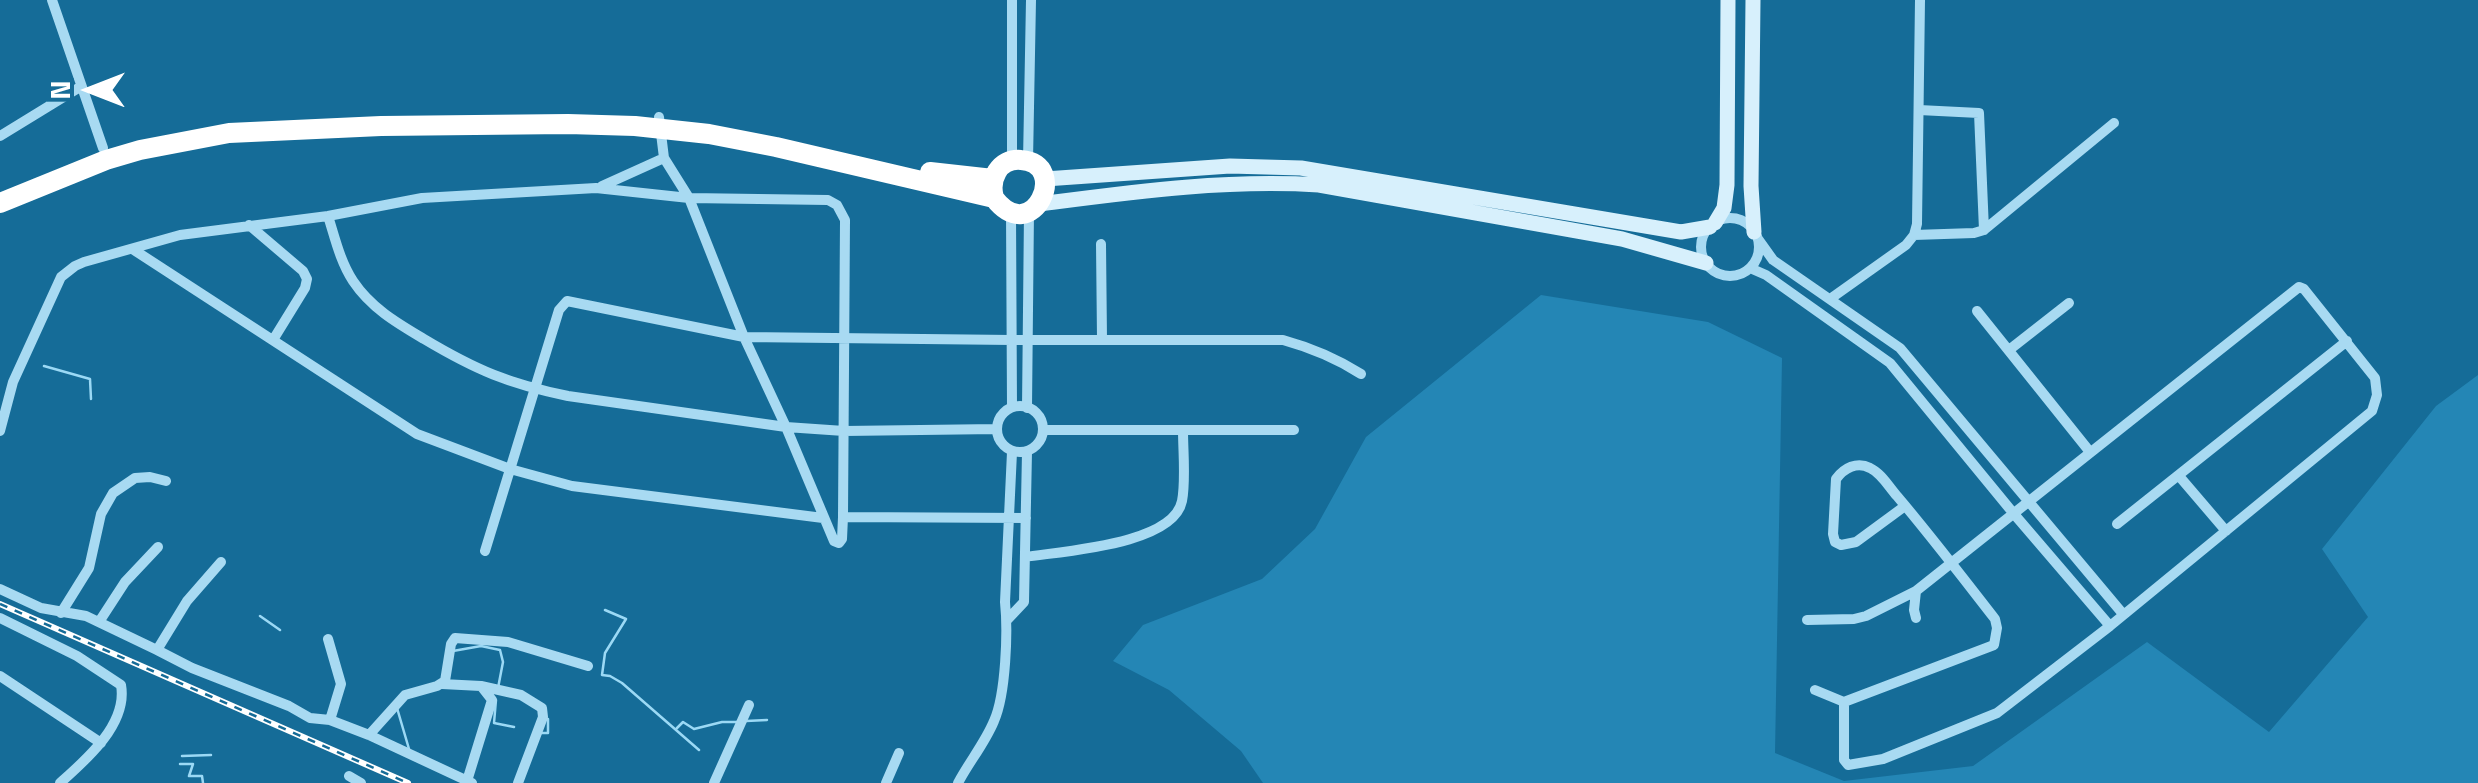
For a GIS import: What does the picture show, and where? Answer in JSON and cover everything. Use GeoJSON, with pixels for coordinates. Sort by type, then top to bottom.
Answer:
{"type":"FeatureCollection","features":[{"type":"Feature","properties":{"kind":"highway"},"geometry":{"type":"LineString","coordinates":[[0,191],[103,148],[157,134],[265,118],[326,122],[660,123],[994,188]]}},
{"type":"Feature","properties":{"kind":"highway"},"geometry":{"type":"LineString","coordinates":[[0,203],[140,150],[229,133],[326,122]]}},
{"type":"Feature","properties":{"kind":"highway"},"geometry":{"type":"LineString","coordinates":[[1020,161],[1039,168],[1045,179],[1046,188],[1027,209],[1002,207],[994,188],[997,170],[1020,161]]}},
{"type":"Feature","properties":{"kind":"street"},"geometry":{"type":"LineString","coordinates":[[52,0],[103,148]]}},
{"type":"Feature","properties":{"kind":"street"},"geometry":{"type":"LineString","coordinates":[[1012,0],[1020,161]]}},
{"type":"Feature","properties":{"kind":"street"},"geometry":{"type":"LineString","coordinates":[[1020,161],[1031,0]]}},
{"type":"Feature","properties":{"kind":"street"},"geometry":{"type":"LineString","coordinates":[[1728,0],[1727,185],[1724,208],[1702,244],[1706,263],[1727,276],[1743,273],[1758,255],[1751,186],[1752,0]]}},
{"type":"Feature","properties":{"kind":"street"},"geometry":{"type":"LineString","coordinates":[[1830,299],[1906,245],[1914,235],[1920,0]]}},
{"type":"Feature","properties":{"kind":"street"},"geometry":{"type":"LineString","coordinates":[[0,136],[80,87]]}},
{"type":"Feature","properties":{"kind":"street"},"geometry":{"type":"LineString","coordinates":[[1918,110],[1979,113],[1984,230]]}},
{"type":"Feature","properties":{"kind":"street"},"geometry":{"type":"LineString","coordinates":[[1914,235],[1974,234],[1984,230],[2114,122]]}},
{"type":"Feature","properties":{"kind":"street"},"geometry":{"type":"LineString","coordinates":[[0,431],[13,382],[61,277],[84,262],[180,235],[328,216],[422,198],[596,188],[689,198],[828,200],[837,205],[845,220],[843,517],[839,544],[823,518],[744,337],[689,198],[664,158],[660,123]]}},
{"type":"Feature","properties":{"kind":"street"},"geometry":{"type":"LineString","coordinates":[[596,188],[664,158]]}},
{"type":"Feature","properties":{"kind":"street"},"geometry":{"type":"LineString","coordinates":[[1045,179],[1230,166],[1302,168],[1682,232],[1723,220],[1741,220],[1774,260],[1900,348],[2123,614]]}},
{"type":"Feature","properties":{"kind":"street"},"geometry":{"type":"LineString","coordinates":[[1027,209],[1222,184],[1319,185],[1622,239],[1706,263]]}},
{"type":"Feature","properties":{"kind":"street"},"geometry":{"type":"LineString","coordinates":[[1027,209],[1027,408]]}},
{"type":"Feature","properties":{"kind":"street"},"geometry":{"type":"LineString","coordinates":[[1012,407],[1012,340],[1027,209]]}},
{"type":"Feature","properties":{"kind":"street"},"geometry":{"type":"LineString","coordinates":[[328,216],[344,267],[367,299],[386,317],[494,377],[536,390],[588,399],[786,427],[844,431],[997,429]]}},
{"type":"Feature","properties":{"kind":"street"},"geometry":{"type":"LineString","coordinates":[[249,225],[304,271],[307,279],[274,340]]}},
{"type":"Feature","properties":{"kind":"street"},"geometry":{"type":"LineString","coordinates":[[1101,244],[1102,339]]}},
{"type":"Feature","properties":{"kind":"street"},"geometry":{"type":"LineString","coordinates":[[134,250],[416,434],[510,469],[572,486],[823,518]]}},
{"type":"Feature","properties":{"kind":"street"},"geometry":{"type":"LineString","coordinates":[[1750,268],[1766,275],[1890,362],[2110,626]]}},
{"type":"Feature","properties":{"kind":"street"},"geometry":{"type":"LineString","coordinates":[[1807,620],[1866,616],[1916,591],[2299,287],[2304,288],[2375,378],[2377,395],[2372,411],[2110,626],[1997,713],[1876,761],[1852,766],[1846,763],[1844,702]]}},
{"type":"Feature","properties":{"kind":"street"},"geometry":{"type":"LineString","coordinates":[[485,552],[558,310],[566,301],[744,337],[1283,340],[1314,348],[1361,374]]}},
{"type":"Feature","properties":{"kind":"street"},"geometry":{"type":"LineString","coordinates":[[2009,350],[2070,302]]}},
{"type":"Feature","properties":{"kind":"street"},"geometry":{"type":"LineString","coordinates":[[1978,311],[2090,452]]}},
{"type":"Feature","properties":{"kind":"street"},"geometry":{"type":"LineString","coordinates":[[2117,524],[2348,341]]}},
{"type":"Feature","properties":{"kind":"street"},"geometry":{"type":"LineString","coordinates":[[1890,362],[1900,348]]}},
{"type":"Feature","properties":{"kind":"street"},"geometry":{"type":"LineString","coordinates":[[1012,407],[1027,408],[1039,416],[1043,430],[1038,443],[1027,452],[1012,452],[1001,443],[997,429],[1002,416],[1012,407]]}},
{"type":"Feature","properties":{"kind":"street"},"geometry":{"type":"LineString","coordinates":[[1043,430],[1294,430]]}},
{"type":"Feature","properties":{"kind":"street"},"geometry":{"type":"LineString","coordinates":[[1025,556],[1122,542],[1174,517],[1182,503],[1183,430]]}},
{"type":"Feature","properties":{"kind":"street"},"geometry":{"type":"LineString","coordinates":[[958,783],[1000,706],[1012,452]]}},
{"type":"Feature","properties":{"kind":"street"},"geometry":{"type":"LineString","coordinates":[[1007,620],[1024,602],[1027,452]]}},
{"type":"Feature","properties":{"kind":"street"},"geometry":{"type":"LineString","coordinates":[[1815,690],[1844,702],[1994,644],[1995,619],[1905,506],[1869,467],[1851,466],[1841,472],[1834,486],[1835,542],[1841,546],[1856,542],[1905,506]]}},
{"type":"Feature","properties":{"kind":"street"},"geometry":{"type":"LineString","coordinates":[[2179,476],[2226,532]]}},
{"type":"Feature","properties":{"kind":"street"},"geometry":{"type":"LineString","coordinates":[[61,613],[89,568],[101,514],[113,494],[135,478],[166,481]]}},
{"type":"Feature","properties":{"kind":"street"},"geometry":{"type":"LineString","coordinates":[[843,517],[1026,518]]}},
{"type":"Feature","properties":{"kind":"street"},"geometry":{"type":"LineString","coordinates":[[100,622],[125,582],[158,548]]}},
{"type":"Feature","properties":{"kind":"street"},"geometry":{"type":"LineString","coordinates":[[157,650],[187,601],[221,562]]}},
{"type":"Feature","properties":{"kind":"street"},"geometry":{"type":"LineString","coordinates":[[0,589],[30,605],[86,616],[192,668],[310,718],[330,720],[369,735],[469,782],[492,705],[481,686]]}},
{"type":"Feature","properties":{"kind":"street"},"geometry":{"type":"LineString","coordinates":[[1916,591],[1916,618]]}},
{"type":"Feature","properties":{"kind":"street"},"geometry":{"type":"LineString","coordinates":[[0,618],[76,656],[118,682],[123,692],[121,707],[101,743],[60,783]]}},
{"type":"Feature","properties":{"kind":"street"},"geometry":{"type":"LineString","coordinates":[[442,684],[451,644],[459,637],[508,642],[588,666]]}},
{"type":"Feature","properties":{"kind":"street"},"geometry":{"type":"LineString","coordinates":[[328,638],[341,684],[330,720]]}},
{"type":"Feature","properties":{"kind":"street"},"geometry":{"type":"LineString","coordinates":[[0,676],[101,743]]}},
{"type":"Feature","properties":{"kind":"street"},"geometry":{"type":"LineString","coordinates":[[369,735],[405,694],[442,684],[481,686],[521,695],[542,708],[542,717],[518,783]]}},
{"type":"Feature","properties":{"kind":"street"},"geometry":{"type":"LineString","coordinates":[[714,783],[748,705]]}},
{"type":"Feature","properties":{"kind":"street"},"geometry":{"type":"LineString","coordinates":[[886,783],[898,753]]}},
{"type":"Feature","properties":{"kind":"street"},"geometry":{"type":"LineString","coordinates":[[349,776],[361,783]]}},
{"type":"Feature","properties":{"kind":"shaded area"},"geometry":{"type":"Polygon","coordinates":[[[1541,295],[1708,322],[1782,358],[1775,753],[1844,781],[1973,766],[2147,642],[2269,732],[2368,617],[2322,549],[2436,406],[2478,375],[2478,783],[1263,783],[1241,751],[1169,690],[1113,661],[1143,625],[1262,579],[1315,529],[1366,437],[1541,295]]]}},
{"type":"Feature","properties":{"kind":"waterway"},"geometry":{"type":"LineString","coordinates":[[44,366],[90,379],[91,399]]}},
{"type":"Feature","properties":{"kind":"waterway"},"geometry":{"type":"LineString","coordinates":[[605,610],[626,619],[605,653],[602,675],[622,683],[699,750]]}},
{"type":"Feature","properties":{"kind":"waterway"},"geometry":{"type":"LineString","coordinates":[[260,616],[280,630]]}},
{"type":"Feature","properties":{"kind":"waterway"},"geometry":{"type":"LineString","coordinates":[[453,651],[481,646],[500,650],[503,662],[498,688]]}},
{"type":"Feature","properties":{"kind":"waterway"},"geometry":{"type":"LineString","coordinates":[[496,700],[494,723],[514,727]]}},
{"type":"Feature","properties":{"kind":"waterway"},"geometry":{"type":"LineString","coordinates":[[397,708],[409,749]]}},
{"type":"Feature","properties":{"kind":"waterway"},"geometry":{"type":"LineString","coordinates":[[539,733],[548,733],[548,719]]}},
{"type":"Feature","properties":{"kind":"waterway"},"geometry":{"type":"LineString","coordinates":[[746,721],[767,720]]}},
{"type":"Feature","properties":{"kind":"waterway"},"geometry":{"type":"LineString","coordinates":[[677,728],[683,722],[694,729],[738,722]]}},
{"type":"Feature","properties":{"kind":"waterway"},"geometry":{"type":"LineString","coordinates":[[182,756],[211,755]]}},
{"type":"Feature","properties":{"kind":"waterway"},"geometry":{"type":"LineString","coordinates":[[180,764],[193,764],[189,776],[202,776],[203,783]]}},
{"type":"Feature","properties":{"kind":"railway"},"geometry":{"type":"LineString","coordinates":[[0,604],[408,783]]}}]}
